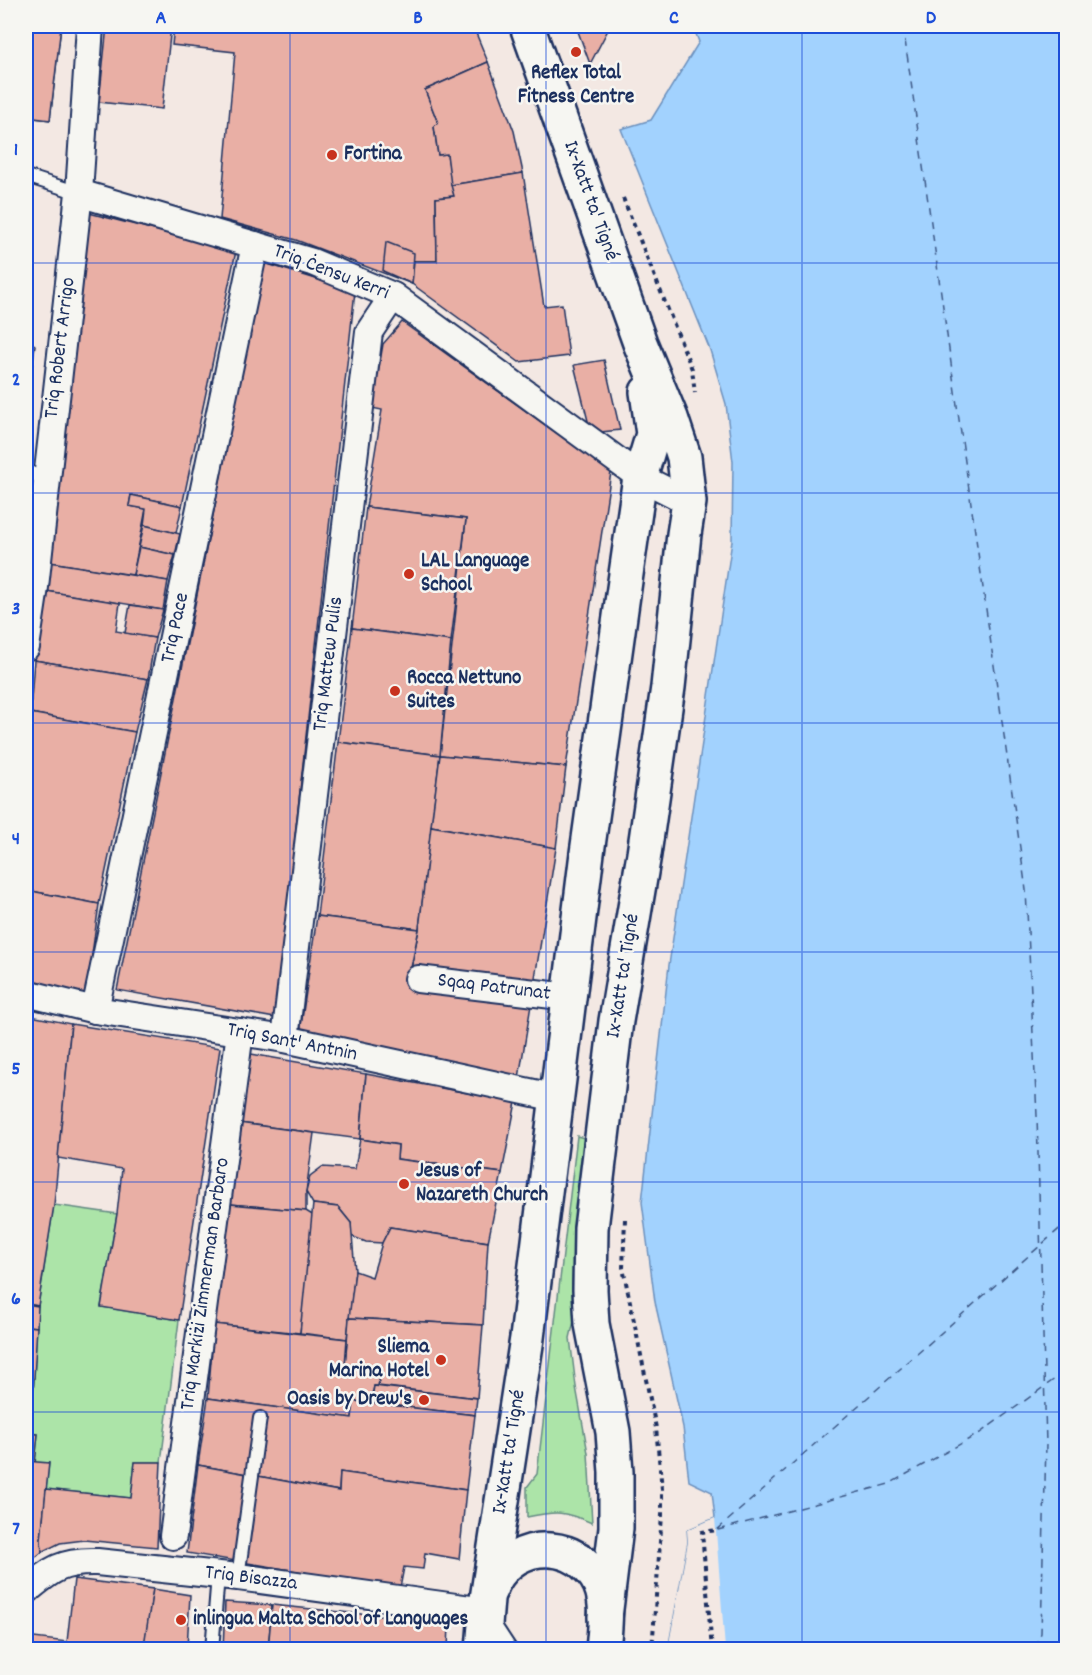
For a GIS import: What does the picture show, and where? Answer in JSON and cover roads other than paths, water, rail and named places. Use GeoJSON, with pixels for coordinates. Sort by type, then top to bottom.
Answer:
{"type":"FeatureCollection","features":[{"type":"Feature","properties":{"kind":"street","name":"Triq Robert Arrigo"},"geometry":{"type":"LineString","coordinates":[[26,647],[34,587],[36,476],[79,192],[90,26]]}},
{"type":"Feature","properties":{"kind":"street","name":"Ix-Xatt ta' Tigné"},"geometry":{"type":"LineString","coordinates":[[527,26],[640,343],[671,418],[684,457],[689,502],[666,698],[644,854],[616,1021],[591,1228],[592,1324],[613,1432],[616,1472],[616,1528],[605,1617]]}},
{"type":"Feature","properties":{"kind":"street","name":"Triq Ċensu Xerri"},"geometry":{"type":"LineString","coordinates":[[79,192],[312,262],[393,296],[640,477],[689,502]]}},
{"type":"Feature","properties":{"kind":"street","name":"Triq Pace"},"geometry":{"type":"LineString","coordinates":[[95,1010],[255,245]]}},
{"type":"Feature","properties":{"kind":"street","name":"Triq Mattew Pulis"},"geometry":{"type":"LineString","coordinates":[[285,1039],[369,332],[393,296]]}},
{"type":"Feature","properties":{"kind":"street","name":"Ix-Xatt ta' Tigné"},"geometry":{"type":"LineString","coordinates":[[483,1650],[486,1605],[527,1338],[569,997],[640,477],[653,434],[640,343]]}},
{"type":"Feature","properties":{"kind":"street","name":"Sqaq Patrunat"},"geometry":{"type":"LineString","coordinates":[[418,979],[569,997]]}},
{"type":"Feature","properties":{"kind":"street","name":"Triq Sant' Antnin"},"geometry":{"type":"LineString","coordinates":[[26,993],[95,1010],[285,1039],[557,1098]]}},
{"type":"Feature","properties":{"kind":"street","name":"Triq Markiżi Zimmerman Barbaro"},"geometry":{"type":"LineString","coordinates":[[172,1536],[240,1032]]}},
{"type":"Feature","properties":{"kind":"street"},"geometry":{"type":"LineString","coordinates":[[486,1605],[494,1579],[507,1563],[524,1553],[545,1549],[565,1553],[583,1563],[597,1578],[604,1597],[603,1650]]}},
{"type":"Feature","properties":{"kind":"street","name":"Triq Bisazza"},"geometry":{"type":"LineString","coordinates":[[26,1591],[61,1565],[78,1562],[486,1605]]}},
{"type":"Feature","properties":{"kind":"lane"},"geometry":{"type":"LineString","coordinates":[[26,176],[79,192]]}},
{"type":"Feature","properties":{"kind":"lane"},"geometry":{"type":"LineString","coordinates":[[212,1650],[260,1418]]}},
{"type":"Feature","properties":{"kind":"lane"},"geometry":{"type":"LineString","coordinates":[[486,1605],[511,1650]]}},
{"type":"Feature","properties":{"kind":"water"},"geometry":{"type":"Polygon","coordinates":[[[693,26],[1066,26],[1066,1649],[668,1649],[688,1542],[687,1530],[715,1518],[712,1492],[689,1481],[683,1427],[655,1302],[642,1202],[669,965],[732,541],[733,462],[726,404],[710,350],[621,129],[651,120],[699,42],[693,26]]]}},
{"type":"Feature","properties":{"kind":"place","name":"Reflex Total Fitness Centre"},"geometry":{"type":"Point","coordinates":[576,52]}},
{"type":"Feature","properties":{"kind":"place","name":"Fortina"},"geometry":{"type":"Point","coordinates":[332,155]}},
{"type":"Feature","properties":{"kind":"place","name":"LAL Language School"},"geometry":{"type":"Point","coordinates":[409,574]}},
{"type":"Feature","properties":{"kind":"place","name":"Rocca Nettuno Suites"},"geometry":{"type":"Point","coordinates":[395,691]}},
{"type":"Feature","properties":{"kind":"place","name":"Jesus of Nazareth Church"},"geometry":{"type":"Point","coordinates":[404,1184]}},
{"type":"Feature","properties":{"kind":"place","name":"Sliema Marina Hotel"},"geometry":{"type":"Point","coordinates":[441,1360]}},
{"type":"Feature","properties":{"kind":"place","name":"Oasis by Drew's"},"geometry":{"type":"Point","coordinates":[424,1400]}},
{"type":"Feature","properties":{"kind":"place","name":"inlingua Malta School of Languages"},"geometry":{"type":"Point","coordinates":[181,1620]}}]}
